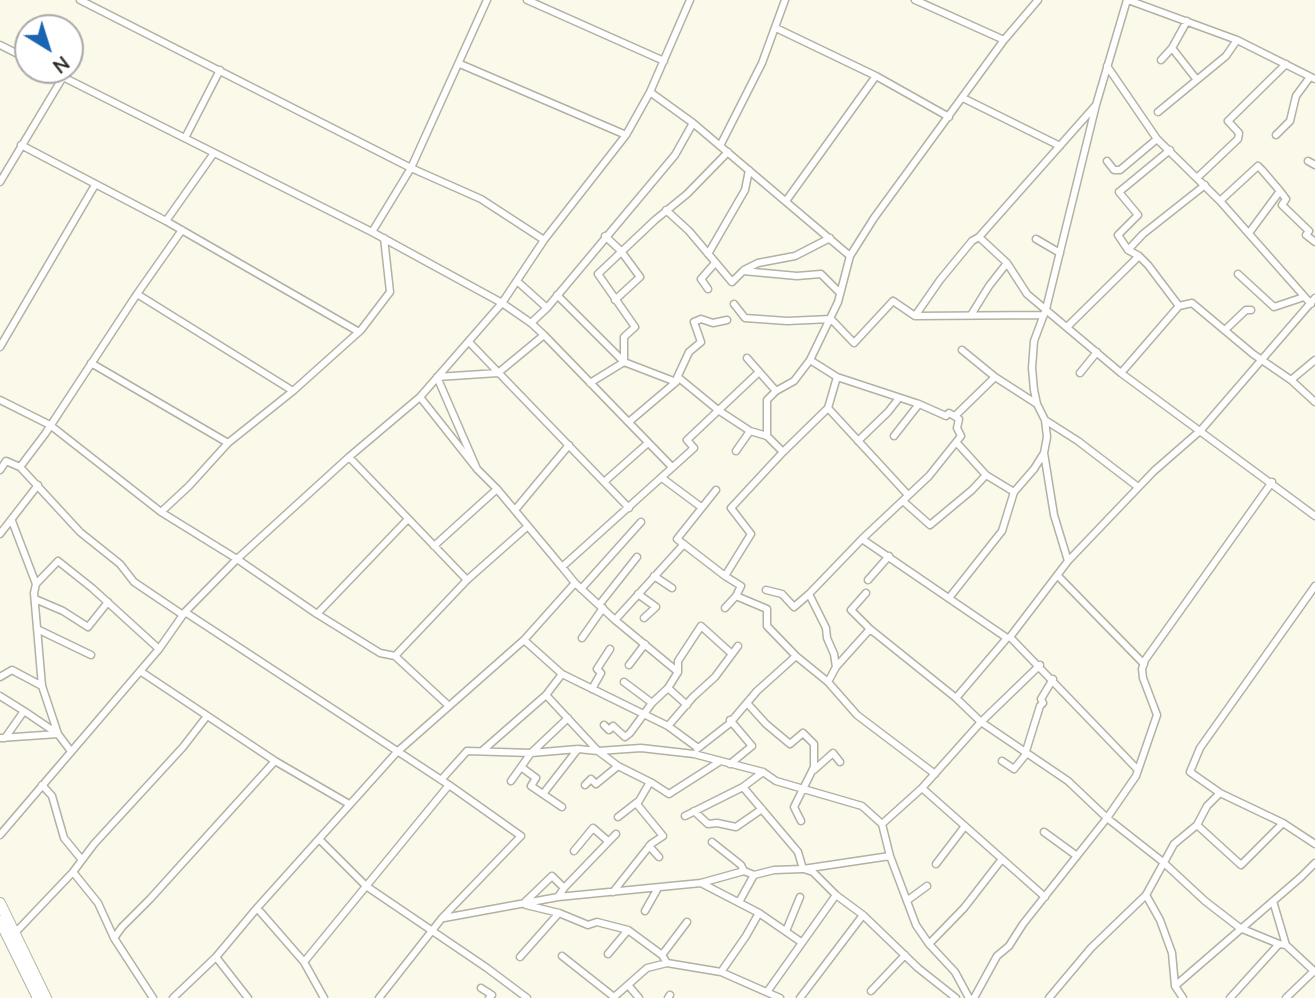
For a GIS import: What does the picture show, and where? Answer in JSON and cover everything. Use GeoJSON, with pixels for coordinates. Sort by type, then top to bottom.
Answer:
{"type":"FeatureCollection","features":[{"type":"Feature","properties":{"kind":"main road"},"geometry":{"type":"LineString","coordinates":[[0,903],[46,998]]}},
{"type":"Feature","properties":{"kind":"main road"},"geometry":{"type":"LineString","coordinates":[[0,921],[33,995]]}},
{"type":"Feature","properties":{"kind":"street"},"geometry":{"type":"LineString","coordinates":[[80,0],[411,168],[481,200],[544,240]]}},
{"type":"Feature","properties":{"kind":"street"},"geometry":{"type":"LineString","coordinates":[[372,232],[411,168],[487,0]]}},
{"type":"Feature","properties":{"kind":"street"},"geometry":{"type":"LineString","coordinates":[[527,0],[664,61]]}},
{"type":"Feature","properties":{"kind":"street"},"geometry":{"type":"LineString","coordinates":[[0,835],[159,649],[184,613],[237,559],[349,457],[420,397],[502,303],[544,240],[626,135],[650,92],[690,0]]}},
{"type":"Feature","properties":{"kind":"street"},"geometry":{"type":"LineString","coordinates":[[720,146],[762,63],[785,0]]}},
{"type":"Feature","properties":{"kind":"street"},"geometry":{"type":"LineString","coordinates":[[915,0],[1004,40]]}},
{"type":"Feature","properties":{"kind":"street"},"geometry":{"type":"LineString","coordinates":[[767,436],[767,400],[776,391],[794,381],[810,360],[841,293],[850,256],[874,218],[1004,40],[1038,0]]}},
{"type":"Feature","properties":{"kind":"street"},"geometry":{"type":"LineString","coordinates":[[1068,561],[1054,515],[1044,453],[1047,437],[1045,420],[1037,404],[1032,368],[1037,327],[1045,312],[1096,105],[1127,0],[1237,40],[1312,78],[1297,96],[1290,121],[1276,135]]}},
{"type":"Feature","properties":{"kind":"street"},"geometry":{"type":"LineString","coordinates":[[1161,60],[1172,48],[1187,21]]}},
{"type":"Feature","properties":{"kind":"street"},"geometry":{"type":"LineString","coordinates":[[776,28],[876,76],[949,117]]}},
{"type":"Feature","properties":{"kind":"street"},"geometry":{"type":"LineString","coordinates":[[1158,112],[1226,55],[1237,40]]}},
{"type":"Feature","properties":{"kind":"street"},"geometry":{"type":"LineString","coordinates":[[1172,48],[1197,80]]}},
{"type":"Feature","properties":{"kind":"street"},"geometry":{"type":"LineString","coordinates":[[460,64],[626,135]]}},
{"type":"Feature","properties":{"kind":"street"},"geometry":{"type":"LineString","coordinates":[[1198,177],[1238,139],[1238,133],[1228,121],[1286,64]]}},
{"type":"Feature","properties":{"kind":"street"},"geometry":{"type":"LineString","coordinates":[[956,698],[1009,637],[1068,561],[1138,487],[1201,430],[1313,301],[1304,297],[1198,177],[1157,139],[1107,66]]}},
{"type":"Feature","properties":{"kind":"street"},"geometry":{"type":"LineString","coordinates":[[185,138],[220,70]]}},
{"type":"Feature","properties":{"kind":"street"},"geometry":{"type":"LineString","coordinates":[[786,201],[876,76]]}},
{"type":"Feature","properties":{"kind":"street"},"geometry":{"type":"LineString","coordinates":[[0,182],[60,84]]}},
{"type":"Feature","properties":{"kind":"street"},"geometry":{"type":"LineString","coordinates":[[78,84],[384,238],[502,303],[544,335],[630,421],[671,467]]}},
{"type":"Feature","properties":{"kind":"street"},"geometry":{"type":"LineString","coordinates":[[650,92],[693,123],[850,256]]}},
{"type":"Feature","properties":{"kind":"street"},"geometry":{"type":"LineString","coordinates":[[963,98],[1060,146]]}},
{"type":"Feature","properties":{"kind":"street"},"geometry":{"type":"LineString","coordinates":[[915,316],[972,241],[1072,134],[1084,115],[1096,105]]}},
{"type":"Feature","properties":{"kind":"street"},"geometry":{"type":"LineString","coordinates":[[531,323],[547,308],[674,155],[693,123]]}},
{"type":"Feature","properties":{"kind":"street"},"geometry":{"type":"LineString","coordinates":[[1107,161],[1114,170],[1119,170],[1157,139]]}},
{"type":"Feature","properties":{"kind":"street"},"geometry":{"type":"LineString","coordinates":[[21,145],[166,220],[359,332]]}},
{"type":"Feature","properties":{"kind":"street"},"geometry":{"type":"LineString","coordinates":[[1170,150],[1119,192],[1138,215],[1118,235],[1128,250],[1139,256],[1179,306]]}},
{"type":"Feature","properties":{"kind":"street"},"geometry":{"type":"LineString","coordinates":[[624,362],[624,337],[635,327],[598,274],[666,210],[687,194],[728,152]]}},
{"type":"Feature","properties":{"kind":"street"},"geometry":{"type":"LineString","coordinates":[[166,220],[214,153]]}},
{"type":"Feature","properties":{"kind":"street"},"geometry":{"type":"LineString","coordinates":[[1308,161],[1315,165]]}},
{"type":"Feature","properties":{"kind":"street"},"geometry":{"type":"LineString","coordinates":[[1220,201],[1258,166],[1286,199],[1282,205],[1309,231],[1306,235],[1315,242]]}},
{"type":"Feature","properties":{"kind":"street"},"geometry":{"type":"LineString","coordinates":[[708,254],[745,190],[749,170]]}},
{"type":"Feature","properties":{"kind":"street"},"geometry":{"type":"LineString","coordinates":[[0,347],[95,185]]}},
{"type":"Feature","properties":{"kind":"street"},"geometry":{"type":"LineString","coordinates":[[1128,250],[1143,234],[1205,185]]}},
{"type":"Feature","properties":{"kind":"street"},"geometry":{"type":"LineString","coordinates":[[1249,233],[1279,191]]}},
{"type":"Feature","properties":{"kind":"street"},"geometry":{"type":"LineString","coordinates":[[666,210],[689,231],[732,282],[758,262],[794,256],[830,238]]}},
{"type":"Feature","properties":{"kind":"street"},"geometry":{"type":"LineString","coordinates":[[20,467],[182,230]]}},
{"type":"Feature","properties":{"kind":"street"},"geometry":{"type":"LineString","coordinates":[[605,236],[621,251],[640,277],[615,300]]}},
{"type":"Feature","properties":{"kind":"street"},"geometry":{"type":"LineString","coordinates":[[978,236],[1007,263],[1024,290],[1045,312],[1121,373],[1315,516]]}},
{"type":"Feature","properties":{"kind":"street"},"geometry":{"type":"LineString","coordinates":[[160,512],[228,443],[293,391],[359,332],[390,292],[384,238]]}},
{"type":"Feature","properties":{"kind":"street"},"geometry":{"type":"LineString","coordinates":[[1036,239],[1060,253]]}},
{"type":"Feature","properties":{"kind":"street"},"geometry":{"type":"LineString","coordinates":[[1067,327],[1139,256]]}},
{"type":"Feature","properties":{"kind":"street"},"geometry":{"type":"LineString","coordinates":[[708,289],[701,279],[715,263]]}},
{"type":"Feature","properties":{"kind":"street"},"geometry":{"type":"LineString","coordinates":[[971,315],[1007,263]]}},
{"type":"Feature","properties":{"kind":"street"},"geometry":{"type":"LineString","coordinates":[[743,271],[797,276],[821,274],[841,293]]}},
{"type":"Feature","properties":{"kind":"street"},"geometry":{"type":"LineString","coordinates":[[1238,274],[1274,307],[1304,297]]}},
{"type":"Feature","properties":{"kind":"street"},"geometry":{"type":"LineString","coordinates":[[518,282],[547,308]]}},
{"type":"Feature","properties":{"kind":"street"},"geometry":{"type":"LineString","coordinates":[[137,295],[293,391]]}},
{"type":"Feature","properties":{"kind":"street"},"geometry":{"type":"LineString","coordinates":[[557,295],[624,362],[676,381]]}},
{"type":"Feature","properties":{"kind":"street"},"geometry":{"type":"LineString","coordinates":[[734,304],[745,318],[787,321],[831,319],[854,343],[892,301],[915,316],[1045,312]]}},
{"type":"Feature","properties":{"kind":"street"},"geometry":{"type":"LineString","coordinates":[[1121,373],[1179,306],[1192,303],[1315,402]]}},
{"type":"Feature","properties":{"kind":"street"},"geometry":{"type":"LineString","coordinates":[[1225,330],[1246,310],[1251,310]]}},
{"type":"Feature","properties":{"kind":"street"},"geometry":{"type":"LineString","coordinates":[[676,381],[689,352],[701,342],[694,323],[701,319],[713,323],[727,320]]}},
{"type":"Feature","properties":{"kind":"street"},"geometry":{"type":"LineString","coordinates":[[437,377],[498,373],[544,335]]}},
{"type":"Feature","properties":{"kind":"street"},"geometry":{"type":"LineString","coordinates":[[459,340],[467,344],[498,373],[629,508]]}},
{"type":"Feature","properties":{"kind":"street"},"geometry":{"type":"LineString","coordinates":[[962,350],[995,377],[1037,404]]}},
{"type":"Feature","properties":{"kind":"street"},"geometry":{"type":"LineString","coordinates":[[1080,373],[1097,352]]}},
{"type":"Feature","properties":{"kind":"street"},"geometry":{"type":"LineString","coordinates":[[747,358],[776,391]]}},
{"type":"Feature","properties":{"kind":"street"},"geometry":{"type":"LineString","coordinates":[[766,590],[782,594],[794,607],[905,498],[961,436],[957,428],[959,419],[955,416],[949,413],[946,416],[919,404],[837,377],[810,360]]}},
{"type":"Feature","properties":{"kind":"street"},"geometry":{"type":"LineString","coordinates":[[1291,380],[1315,360]]}},
{"type":"Feature","properties":{"kind":"street"},"geometry":{"type":"LineString","coordinates":[[590,383],[624,362]]}},
{"type":"Feature","properties":{"kind":"street"},"geometry":{"type":"LineString","coordinates":[[92,363],[228,443]]}},
{"type":"Feature","properties":{"kind":"street"},"geometry":{"type":"LineString","coordinates":[[562,566],[694,448],[687,440],[759,372]]}},
{"type":"Feature","properties":{"kind":"street"},"geometry":{"type":"LineString","coordinates":[[437,377],[477,470]]}},
{"type":"Feature","properties":{"kind":"street"},"geometry":{"type":"LineString","coordinates":[[725,576],[751,534],[731,508],[828,408],[837,377]]}},
{"type":"Feature","properties":{"kind":"street"},"geometry":{"type":"LineString","coordinates":[[955,416],[995,377]]}},
{"type":"Feature","properties":{"kind":"street"},"geometry":{"type":"LineString","coordinates":[[630,421],[679,378],[718,410],[750,431],[767,436],[783,452]]}},
{"type":"Feature","properties":{"kind":"street"},"geometry":{"type":"LineString","coordinates":[[420,397],[477,470],[497,489],[575,583],[678,672]]}},
{"type":"Feature","properties":{"kind":"street"},"geometry":{"type":"LineString","coordinates":[[858,441],[899,398]]}},
{"type":"Feature","properties":{"kind":"street"},"geometry":{"type":"LineString","coordinates":[[0,400],[50,425],[160,512],[237,559],[317,614],[380,653],[395,656],[449,706]]}},
{"type":"Feature","properties":{"kind":"street"},"geometry":{"type":"LineString","coordinates":[[894,436],[919,404]]}},
{"type":"Feature","properties":{"kind":"street"},"geometry":{"type":"LineString","coordinates":[[828,408],[930,525],[986,475]]}},
{"type":"Feature","properties":{"kind":"street"},"geometry":{"type":"LineString","coordinates":[[1045,420],[1078,440],[1138,487]]}},
{"type":"Feature","properties":{"kind":"street"},"geometry":{"type":"LineString","coordinates":[[736,451],[750,431]]}},
{"type":"Feature","properties":{"kind":"street"},"geometry":{"type":"LineString","coordinates":[[604,482],[648,443]]}},
{"type":"Feature","properties":{"kind":"street"},"geometry":{"type":"LineString","coordinates":[[957,443],[986,475],[1014,492]]}},
{"type":"Feature","properties":{"kind":"street"},"geometry":{"type":"LineString","coordinates":[[515,510],[569,445]]}},
{"type":"Feature","properties":{"kind":"street"},"geometry":{"type":"LineString","coordinates":[[949,598],[1002,531],[1014,492],[1044,453]]}},
{"type":"Feature","properties":{"kind":"street"},"geometry":{"type":"LineString","coordinates":[[349,457],[467,580]]}},
{"type":"Feature","properties":{"kind":"street"},"geometry":{"type":"LineString","coordinates":[[0,470],[3,459],[20,467],[80,532],[120,564],[134,582],[449,785],[522,836],[442,918],[383,997]]}},
{"type":"Feature","properties":{"kind":"street"},"geometry":{"type":"LineString","coordinates":[[662,478],[701,507]]}},
{"type":"Feature","properties":{"kind":"street"},"geometry":{"type":"LineString","coordinates":[[524,640],[562,674],[668,726],[696,751],[719,762],[763,772],[776,781],[862,806],[882,824],[890,856],[916,925],[929,944],[955,972],[971,998],[997,956],[1009,946],[1107,818],[1139,770],[1157,715],[1143,678],[1143,664],[1272,482]]}},
{"type":"Feature","properties":{"kind":"street"},"geometry":{"type":"LineString","coordinates":[[0,534],[38,485]]}},
{"type":"Feature","properties":{"kind":"street"},"geometry":{"type":"LineString","coordinates":[[434,546],[497,489]]}},
{"type":"Feature","properties":{"kind":"street"},"geometry":{"type":"LineString","coordinates":[[716,490],[677,539],[741,586],[725,608]]}},
{"type":"Feature","properties":{"kind":"street"},"geometry":{"type":"LineString","coordinates":[[317,614],[408,519]]}},
{"type":"Feature","properties":{"kind":"street"},"geometry":{"type":"LineString","coordinates":[[12,521],[36,584],[42,686],[58,734],[70,751]]}},
{"type":"Feature","properties":{"kind":"street"},"geometry":{"type":"LineString","coordinates":[[581,589],[641,522]]}},
{"type":"Feature","properties":{"kind":"street"},"geometry":{"type":"LineString","coordinates":[[395,656],[467,580],[528,526]]}},
{"type":"Feature","properties":{"kind":"street"},"geometry":{"type":"LineString","coordinates":[[862,540],[1009,637],[1040,665],[1139,770]]}},
{"type":"Feature","properties":{"kind":"street"},"geometry":{"type":"LineString","coordinates":[[615,620],[684,544]]}},
{"type":"Feature","properties":{"kind":"street"},"geometry":{"type":"LineString","coordinates":[[868,580],[889,556]]}},
{"type":"Feature","properties":{"kind":"street"},"geometry":{"type":"LineString","coordinates":[[582,638],[637,557]]}},
{"type":"Feature","properties":{"kind":"street"},"geometry":{"type":"LineString","coordinates":[[36,584],[58,561],[159,649]]}},
{"type":"Feature","properties":{"kind":"street"},"geometry":{"type":"LineString","coordinates":[[654,576],[672,588]]}},
{"type":"Feature","properties":{"kind":"street"},"geometry":{"type":"LineString","coordinates":[[1058,576],[1143,664]]}},
{"type":"Feature","properties":{"kind":"street"},"geometry":{"type":"LineString","coordinates":[[173,998],[216,957],[397,752],[524,640],[575,583]]}},
{"type":"Feature","properties":{"kind":"street"},"geometry":{"type":"LineString","coordinates":[[1315,586],[1200,748],[1190,772],[1220,793],[1283,823],[1315,844]]}},
{"type":"Feature","properties":{"kind":"street"},"geometry":{"type":"LineString","coordinates":[[866,593],[851,610],[870,629],[956,698],[981,722],[1068,781],[1107,818],[1163,862],[1205,901],[1240,928],[1282,944],[1314,972],[1286,998]]}},
{"type":"Feature","properties":{"kind":"street"},"geometry":{"type":"LineString","coordinates":[[638,594],[656,607],[644,618]]}},
{"type":"Feature","properties":{"kind":"street"},"geometry":{"type":"LineString","coordinates":[[809,594],[826,628],[836,667]]}},
{"type":"Feature","properties":{"kind":"street"},"geometry":{"type":"LineString","coordinates":[[736,596],[767,609],[766,626],[796,656],[828,682],[857,715],[935,774]]}},
{"type":"Feature","properties":{"kind":"street"},"geometry":{"type":"LineString","coordinates":[[35,598],[88,627],[108,602]]}},
{"type":"Feature","properties":{"kind":"street"},"geometry":{"type":"LineString","coordinates":[[604,725],[609,730],[614,726],[625,737],[643,713],[668,688],[678,672],[678,661],[701,626],[732,654]]}},
{"type":"Feature","properties":{"kind":"street"},"geometry":{"type":"LineString","coordinates":[[37,629],[91,654]]}},
{"type":"Feature","properties":{"kind":"street"},"geometry":{"type":"LineString","coordinates":[[828,682],[836,667],[870,629]]}},
{"type":"Feature","properties":{"kind":"street"},"geometry":{"type":"LineString","coordinates":[[629,665],[645,645]]}},
{"type":"Feature","properties":{"kind":"street"},"geometry":{"type":"LineString","coordinates":[[668,726],[715,677],[738,646]]}},
{"type":"Feature","properties":{"kind":"street"},"geometry":{"type":"LineString","coordinates":[[592,689],[601,673],[597,669],[610,649]]}},
{"type":"Feature","properties":{"kind":"street"},"geometry":{"type":"LineString","coordinates":[[441,780],[467,751],[531,753],[578,748],[598,751],[641,748],[696,751],[729,724],[796,656]]}},
{"type":"Feature","properties":{"kind":"street"},"geometry":{"type":"LineString","coordinates":[[882,824],[922,789],[981,722],[1040,665]]}},
{"type":"Feature","properties":{"kind":"street"},"geometry":{"type":"LineString","coordinates":[[0,677],[12,670],[42,686]]}},
{"type":"Feature","properties":{"kind":"street"},"geometry":{"type":"LineString","coordinates":[[140,671],[275,761],[349,804]]}},
{"type":"Feature","properties":{"kind":"street"},"geometry":{"type":"LineString","coordinates":[[482,751],[546,695],[562,674]]}},
{"type":"Feature","properties":{"kind":"street"},"geometry":{"type":"LineString","coordinates":[[1002,761],[1014,769],[1027,752],[1040,706],[1044,702],[1041,699],[1053,679]]}},
{"type":"Feature","properties":{"kind":"street"},"geometry":{"type":"LineString","coordinates":[[624,682],[652,703]]}},
{"type":"Feature","properties":{"kind":"street"},"geometry":{"type":"LineString","coordinates":[[668,688],[687,705]]}},
{"type":"Feature","properties":{"kind":"street"},"geometry":{"type":"LineString","coordinates":[[546,695],[598,751],[618,766],[669,794],[719,762]]}},
{"type":"Feature","properties":{"kind":"street"},"geometry":{"type":"LineString","coordinates":[[0,696],[58,734]]}},
{"type":"Feature","properties":{"kind":"street"},"geometry":{"type":"LineString","coordinates":[[747,703],[790,744],[803,733],[814,744],[815,756],[811,772],[794,807],[801,821]]}},
{"type":"Feature","properties":{"kind":"street"},"geometry":{"type":"LineString","coordinates":[[3,738],[24,711]]}},
{"type":"Feature","properties":{"kind":"street"},"geometry":{"type":"LineString","coordinates":[[15,933],[73,872],[207,716]]}},
{"type":"Feature","properties":{"kind":"street"},"geometry":{"type":"LineString","coordinates":[[511,781],[531,753],[568,719]]}},
{"type":"Feature","properties":{"kind":"street"},"geometry":{"type":"LineString","coordinates":[[730,720],[752,746],[730,764]]}},
{"type":"Feature","properties":{"kind":"street"},"geometry":{"type":"LineString","coordinates":[[3,738],[58,734]]}},
{"type":"Feature","properties":{"kind":"street"},"geometry":{"type":"LineString","coordinates":[[543,794],[578,748]]}},
{"type":"Feature","properties":{"kind":"street"},"geometry":{"type":"LineString","coordinates":[[811,772],[833,753],[840,762]]}},
{"type":"Feature","properties":{"kind":"street"},"geometry":{"type":"LineString","coordinates":[[114,938],[275,761]]}},
{"type":"Feature","properties":{"kind":"street"},"geometry":{"type":"LineString","coordinates":[[584,785],[592,779],[596,784],[618,766]]}},
{"type":"Feature","properties":{"kind":"street"},"geometry":{"type":"LineString","coordinates":[[521,767],[536,778],[531,786],[562,807]]}},
{"type":"Feature","properties":{"kind":"street"},"geometry":{"type":"LineString","coordinates":[[685,816],[743,787],[763,772]]}},
{"type":"Feature","properties":{"kind":"street"},"geometry":{"type":"LineString","coordinates":[[618,817],[639,802],[650,782]]}},
{"type":"Feature","properties":{"kind":"street"},"geometry":{"type":"LineString","coordinates":[[42,785],[52,796],[64,838],[82,860]]}},
{"type":"Feature","properties":{"kind":"street"},"geometry":{"type":"LineString","coordinates":[[304,962],[449,785]]}},
{"type":"Feature","properties":{"kind":"street"},"geometry":{"type":"LineString","coordinates":[[743,787],[798,852],[801,868]]}},
{"type":"Feature","properties":{"kind":"street"},"geometry":{"type":"LineString","coordinates":[[922,789],[1045,897]]}},
{"type":"Feature","properties":{"kind":"street"},"geometry":{"type":"LineString","coordinates":[[1049,998],[1091,947],[1146,895],[1174,844],[1197,825],[1207,806],[1220,793]]}},
{"type":"Feature","properties":{"kind":"street"},"geometry":{"type":"LineString","coordinates":[[613,892],[649,846],[663,836],[636,803]]}},
{"type":"Feature","properties":{"kind":"street"},"geometry":{"type":"LineString","coordinates":[[694,811],[708,824],[736,827],[762,809]]}},
{"type":"Feature","properties":{"kind":"street"},"geometry":{"type":"LineString","coordinates":[[1197,825],[1241,865],[1283,823]]}},
{"type":"Feature","properties":{"kind":"street"},"geometry":{"type":"LineString","coordinates":[[936,864],[965,826]]}},
{"type":"Feature","properties":{"kind":"street"},"geometry":{"type":"LineString","coordinates":[[574,851],[593,828],[608,841]]}},
{"type":"Feature","properties":{"kind":"street"},"geometry":{"type":"LineString","coordinates":[[1045,832],[1077,856]]}},
{"type":"Feature","properties":{"kind":"street"},"geometry":{"type":"LineString","coordinates":[[558,897],[616,834]]}},
{"type":"Feature","properties":{"kind":"street"},"geometry":{"type":"LineString","coordinates":[[319,839],[366,886],[527,998]]}},
{"type":"Feature","properties":{"kind":"street"},"geometry":{"type":"LineString","coordinates":[[712,842],[741,865],[744,871]]}},
{"type":"Feature","properties":{"kind":"street"},"geometry":{"type":"LineString","coordinates":[[649,846],[659,857]]}},
{"type":"Feature","properties":{"kind":"street"},"geometry":{"type":"LineString","coordinates":[[442,918],[558,897],[701,883],[744,871],[754,875],[774,870],[890,856]]}},
{"type":"Feature","properties":{"kind":"street"},"geometry":{"type":"LineString","coordinates":[[929,944],[964,908],[1002,859]]}},
{"type":"Feature","properties":{"kind":"street"},"geometry":{"type":"LineString","coordinates":[[1175,986],[1315,863]]}},
{"type":"Feature","properties":{"kind":"street"},"geometry":{"type":"LineString","coordinates":[[801,868],[813,872],[918,968],[957,998]]}},
{"type":"Feature","properties":{"kind":"street"},"geometry":{"type":"LineString","coordinates":[[73,872],[97,903],[114,938],[153,998]]}},
{"type":"Feature","properties":{"kind":"street"},"geometry":{"type":"LineString","coordinates":[[739,902],[754,875]]}},
{"type":"Feature","properties":{"kind":"street"},"geometry":{"type":"LineString","coordinates":[[523,903],[552,876],[564,888]]}},
{"type":"Feature","properties":{"kind":"street"},"geometry":{"type":"LineString","coordinates":[[701,883],[758,913],[801,942]]}},
{"type":"Feature","properties":{"kind":"street"},"geometry":{"type":"LineString","coordinates":[[908,900],[927,886]]}},
{"type":"Feature","properties":{"kind":"street"},"geometry":{"type":"LineString","coordinates":[[645,911],[658,888]]}},
{"type":"Feature","properties":{"kind":"street"},"geometry":{"type":"LineString","coordinates":[[767,992],[836,895]]}},
{"type":"Feature","properties":{"kind":"street"},"geometry":{"type":"LineString","coordinates":[[1146,895],[1160,920],[1172,953],[1175,986],[1183,998]]}},
{"type":"Feature","properties":{"kind":"street"},"geometry":{"type":"LineString","coordinates":[[786,930],[800,897]]}},
{"type":"Feature","properties":{"kind":"street"},"geometry":{"type":"LineString","coordinates":[[1273,901],[1282,944]]}},
{"type":"Feature","properties":{"kind":"street"},"geometry":{"type":"LineString","coordinates":[[523,903],[588,925],[597,922],[628,930],[662,955],[667,963]]}},
{"type":"Feature","properties":{"kind":"street"},"geometry":{"type":"LineString","coordinates":[[257,908],[304,962],[324,998]]}},
{"type":"Feature","properties":{"kind":"street"},"geometry":{"type":"LineString","coordinates":[[520,957],[559,913]]}},
{"type":"Feature","properties":{"kind":"street"},"geometry":{"type":"LineString","coordinates":[[721,972],[758,913]]}},
{"type":"Feature","properties":{"kind":"street"},"geometry":{"type":"LineString","coordinates":[[800,998],[863,915]]}},
{"type":"Feature","properties":{"kind":"street"},"geometry":{"type":"LineString","coordinates":[[662,955],[687,922]]}},
{"type":"Feature","properties":{"kind":"street"},"geometry":{"type":"LineString","coordinates":[[608,954],[628,930]]}},
{"type":"Feature","properties":{"kind":"street"},"geometry":{"type":"LineString","coordinates":[[1230,998],[1282,944]]}},
{"type":"Feature","properties":{"kind":"street"},"geometry":{"type":"LineString","coordinates":[[871,991],[905,955]]}},
{"type":"Feature","properties":{"kind":"street"},"geometry":{"type":"LineString","coordinates":[[562,956],[614,998],[647,968],[667,963],[721,972],[780,998]]}},
{"type":"Feature","properties":{"kind":"street"},"geometry":{"type":"LineString","coordinates":[[216,957],[248,998]]}},
{"type":"Feature","properties":{"kind":"street"},"geometry":{"type":"LineString","coordinates":[[628,985],[639,998]]}},
{"type":"Feature","properties":{"kind":"street"},"geometry":{"type":"LineString","coordinates":[[481,988],[492,995],[489,998]]}}]}
